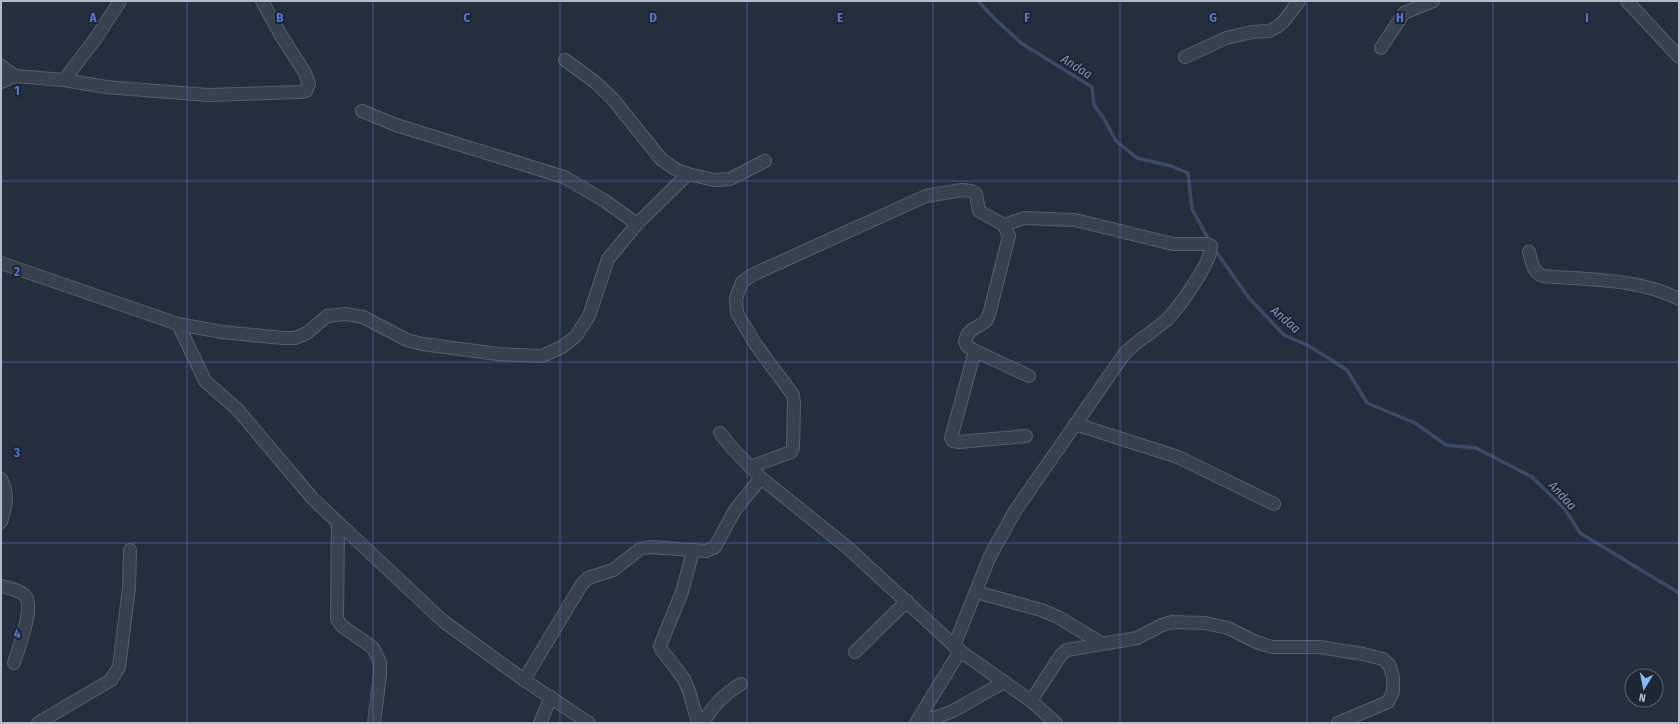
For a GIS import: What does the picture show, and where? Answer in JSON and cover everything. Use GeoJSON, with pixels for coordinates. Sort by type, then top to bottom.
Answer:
{"type":"FeatureCollection","features":[{"type":"Feature","properties":{"kind":"street"},"geometry":{"type":"LineString","coordinates":[[64,80],[96,38],[120,1]]}},
{"type":"Feature","properties":{"kind":"street"},"geometry":{"type":"LineString","coordinates":[[1,82],[15,76],[64,80],[106,87],[208,95],[306,91],[309,84],[305,73],[282,38],[262,1]]}},
{"type":"Feature","properties":{"kind":"street"},"geometry":{"type":"LineString","coordinates":[[1185,57],[1226,38],[1252,32],[1269,31],[1277,28],[1299,1]]}},
{"type":"Feature","properties":{"kind":"street"},"geometry":{"type":"LineString","coordinates":[[1381,48],[1404,13],[1433,1]]}},
{"type":"Feature","properties":{"kind":"street"},"geometry":{"type":"LineString","coordinates":[[1627,1],[1679,57]]}},
{"type":"Feature","properties":{"kind":"street"},"geometry":{"type":"LineString","coordinates":[[565,60],[595,82],[612,98],[661,159],[675,169],[688,174],[714,180],[730,179],[765,161]]}},
{"type":"Feature","properties":{"kind":"street"},"geometry":{"type":"LineString","coordinates":[[1,66],[15,76]]}},
{"type":"Feature","properties":{"kind":"street"},"geometry":{"type":"LineString","coordinates":[[362,110],[396,125],[564,177],[605,201],[637,224]]}},
{"type":"Feature","properties":{"kind":"street"},"geometry":{"type":"LineString","coordinates":[[1,263],[178,324],[230,332],[295,338],[307,333],[327,316],[346,314],[363,317],[407,340],[422,344],[498,354],[542,356],[562,347],[576,336],[589,316],[608,259],[637,224],[688,174]]}},
{"type":"Feature","properties":{"kind":"street"},"geometry":{"type":"LineString","coordinates":[[750,468],[791,452],[793,447],[794,403],[792,395],[756,345],[737,313],[736,298],[742,282],[752,274],[815,248],[829,239],[926,196],[962,190],[971,191],[976,194],[979,211],[1004,224],[1009,236],[990,311],[986,320],[973,328],[967,335],[965,341],[967,346],[975,351],[1029,376]]}},
{"type":"Feature","properties":{"kind":"street"},"geometry":{"type":"LineString","coordinates":[[917,722],[957,648],[990,556],[1016,511],[1125,353],[1133,345],[1165,321],[1178,306],[1210,255],[1211,246],[1202,244],[1173,244],[1076,220],[1024,218],[1004,224]]}},
{"type":"Feature","properties":{"kind":"street"},"geometry":{"type":"LineString","coordinates":[[1529,252],[1534,270],[1537,274],[1543,276],[1650,287],[1679,299]]}},
{"type":"Feature","properties":{"kind":"street"},"geometry":{"type":"LineString","coordinates":[[178,324],[205,381],[237,409],[313,499],[443,621],[524,680],[589,723]]}},
{"type":"Feature","properties":{"kind":"street"},"geometry":{"type":"LineString","coordinates":[[975,351],[951,438],[953,441],[959,442],[1026,436]]}},
{"type":"Feature","properties":{"kind":"street"},"geometry":{"type":"LineString","coordinates":[[1075,424],[1178,457],[1274,504]]}},
{"type":"Feature","properties":{"kind":"street"},"geometry":{"type":"LineString","coordinates":[[720,433],[750,468],[761,478],[848,548],[957,648],[1031,701],[1056,723]]}},
{"type":"Feature","properties":{"kind":"street"},"geometry":{"type":"LineString","coordinates":[[524,680],[582,584],[588,578],[613,570],[640,549],[650,547],[706,551],[715,547],[735,510],[761,478]]}},
{"type":"Feature","properties":{"kind":"street"},"geometry":{"type":"LineString","coordinates":[[1,479],[7,496],[6,508],[1,522]]}},
{"type":"Feature","properties":{"kind":"street"},"geometry":{"type":"LineString","coordinates":[[338,523],[336,619],[342,626],[373,648],[380,662],[380,676],[374,723]]}},
{"type":"Feature","properties":{"kind":"street"},"geometry":{"type":"LineString","coordinates":[[38,723],[111,680],[119,667],[129,588],[130,550]]}},
{"type":"Feature","properties":{"kind":"street"},"geometry":{"type":"LineString","coordinates":[[693,551],[682,592],[660,646],[684,679],[698,723]]}},
{"type":"Feature","properties":{"kind":"street"},"geometry":{"type":"LineString","coordinates":[[1,586],[18,591],[26,597],[29,605],[27,618],[14,663]]}},
{"type":"Feature","properties":{"kind":"street"},"geometry":{"type":"LineString","coordinates":[[976,592],[1040,610],[1058,617],[1101,643]]}},
{"type":"Feature","properties":{"kind":"street"},"geometry":{"type":"LineString","coordinates":[[855,652],[907,601]]}},
{"type":"Feature","properties":{"kind":"street"},"geometry":{"type":"LineString","coordinates":[[1031,701],[1061,656],[1067,650],[1137,638],[1162,625],[1172,622],[1205,623],[1228,628],[1256,642],[1272,647],[1320,647],[1363,654],[1382,659],[1390,666],[1393,678],[1393,692],[1388,702],[1338,723]]}},
{"type":"Feature","properties":{"kind":"street"},"geometry":{"type":"LineString","coordinates":[[917,722],[953,711],[1004,682]]}},
{"type":"Feature","properties":{"kind":"street"},"geometry":{"type":"LineString","coordinates":[[703,723],[720,698],[741,684]]}},
{"type":"Feature","properties":{"kind":"street"},"geometry":{"type":"LineString","coordinates":[[540,723],[551,698]]}},
{"type":"Feature","properties":{"kind":"waterway","name":"Andaa"},"geometry":{"type":"LineString","coordinates":[[978,1],[1021,43],[1092,87],[1094,105],[1104,119],[1116,141],[1137,158],[1171,166],[1188,173],[1192,209],[1210,242]]}},
{"type":"Feature","properties":{"kind":"waterway","name":"Andaa"},"geometry":{"type":"LineString","coordinates":[[1214,249],[1249,298],[1284,335],[1309,346],[1347,370],[1367,403],[1415,423],[1446,445],[1476,448],[1532,477],[1565,509],[1580,533],[1679,593]]}}]}
